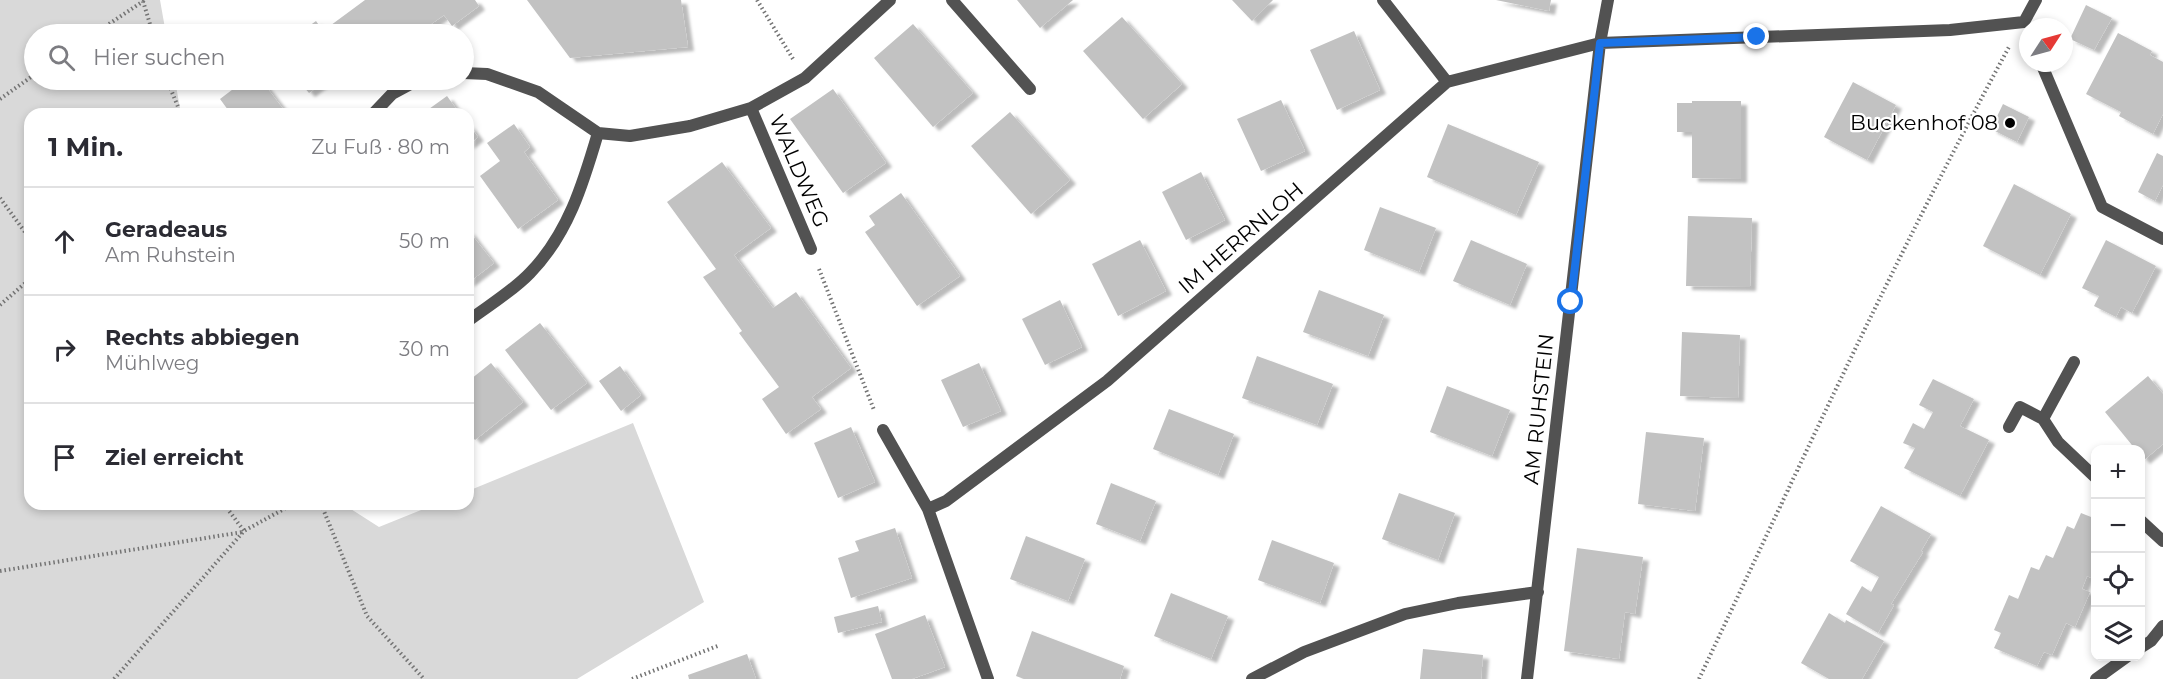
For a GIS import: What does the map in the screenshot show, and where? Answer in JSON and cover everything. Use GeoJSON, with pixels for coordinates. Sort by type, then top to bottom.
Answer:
{"type":"FeatureCollection","features":[{"type":"Feature","properties":{"kind":"street","name":"WALDWEG"},"geometry":{"type":"LineString","coordinates":[[474,73],[487,74],[538,92],[598,133],[630,136],[690,126],[751,108],[805,78],[890,0]]}},
{"type":"Feature","properties":{"kind":"street"},"geometry":{"type":"LineString","coordinates":[[952,0],[1030,89]]}},
{"type":"Feature","properties":{"kind":"street"},"geometry":{"type":"LineString","coordinates":[[1383,0],[1447,82]]}},
{"type":"Feature","properties":{"kind":"street","name":"AM RUHSTEIN"},"geometry":{"type":"LineString","coordinates":[[1527,679],[1600,43],[1608,0]]}},
{"type":"Feature","properties":{"kind":"street"},"geometry":{"type":"LineString","coordinates":[[2029,18],[2036,0]]}},
{"type":"Feature","properties":{"kind":"street","name":"IM HERRNLOH"},"geometry":{"type":"LineString","coordinates":[[928,509],[946,501],[1107,381],[1447,82],[1600,43],[2019,26]]}},
{"type":"Feature","properties":{"kind":"street"},"geometry":{"type":"LineString","coordinates":[[2045,72],[2102,207],[2163,239]]}},
{"type":"Feature","properties":{"kind":"street"},"geometry":{"type":"LineString","coordinates":[[379,108],[392,94],[399,90]]}},
{"type":"Feature","properties":{"kind":"street","name":"WALDWEG"},"geometry":{"type":"LineString","coordinates":[[751,108],[811,249]]}},
{"type":"Feature","properties":{"kind":"street"},"geometry":{"type":"LineString","coordinates":[[474,316],[529,275],[553,248],[568,222],[598,133]]}},
{"type":"Feature","properties":{"kind":"street"},"geometry":{"type":"LineString","coordinates":[[2043,419],[2074,362]]}},
{"type":"Feature","properties":{"kind":"street"},"geometry":{"type":"LineString","coordinates":[[2009,427],[2020,407],[2043,419],[2058,442],[2091,473]]}},
{"type":"Feature","properties":{"kind":"street"},"geometry":{"type":"LineString","coordinates":[[883,430],[928,509],[988,679]]}},
{"type":"Feature","properties":{"kind":"street"},"geometry":{"type":"LineString","coordinates":[[2145,525],[2163,541]]}},
{"type":"Feature","properties":{"kind":"street"},"geometry":{"type":"LineString","coordinates":[[1252,679],[1304,652],[1405,614],[1458,603],[1538,592]]}},
{"type":"Feature","properties":{"kind":"street"},"geometry":{"type":"LineString","coordinates":[[2145,645],[2163,626]]}},
{"type":"Feature","properties":{"kind":"street"},"geometry":{"type":"LineString","coordinates":[[2096,679],[2122,661]]}},
{"type":"Feature","properties":{"kind":"path"},"geometry":{"type":"LineString","coordinates":[[109,24],[144,0],[150,24]]}},
{"type":"Feature","properties":{"kind":"path"},"geometry":{"type":"LineString","coordinates":[[757,0],[805,78]]}},
{"type":"Feature","properties":{"kind":"path"},"geometry":{"type":"LineString","coordinates":[[1699,679],[1814,435],[1960,136],[2009,45]]}},
{"type":"Feature","properties":{"kind":"path"},"geometry":{"type":"LineString","coordinates":[[0,99],[24,82]]}},
{"type":"Feature","properties":{"kind":"path"},"geometry":{"type":"LineString","coordinates":[[171,90],[179,108]]}},
{"type":"Feature","properties":{"kind":"path"},"geometry":{"type":"LineString","coordinates":[[0,198],[24,231]]}},
{"type":"Feature","properties":{"kind":"path"},"geometry":{"type":"LineString","coordinates":[[811,249],[883,430]]}},
{"type":"Feature","properties":{"kind":"path"},"geometry":{"type":"LineString","coordinates":[[0,305],[24,284]]}},
{"type":"Feature","properties":{"kind":"path"},"geometry":{"type":"LineString","coordinates":[[228,510],[244,531]]}},
{"type":"Feature","properties":{"kind":"path"},"geometry":{"type":"LineString","coordinates":[[114,679],[244,531],[281,510]]}},
{"type":"Feature","properties":{"kind":"path"},"geometry":{"type":"LineString","coordinates":[[323,510],[367,616],[424,679]]}},
{"type":"Feature","properties":{"kind":"path"},"geometry":{"type":"LineString","coordinates":[[0,571],[244,531]]}},
{"type":"Feature","properties":{"kind":"path"},"geometry":{"type":"LineString","coordinates":[[632,679],[720,645]]}},
{"type":"Feature","properties":{"kind":"shaded area"},"geometry":{"type":"Polygon","coordinates":[[[0,0],[160,0],[164,24],[24,24],[24,90],[177,90],[180,108],[24,108],[24,510],[352,510],[379,527],[421,510],[474,510],[474,489],[633,423],[704,602],[577,679],[0,679],[0,0]]]}},
{"type":"Feature","properties":{"kind":"building"},"geometry":{"type":"Polygon","coordinates":[[[365,0],[475,0],[479,6],[455,24],[451,24],[444,15],[431,24],[332,24],[365,0]]]}},
{"type":"Feature","properties":{"kind":"building"},"geometry":{"type":"Polygon","coordinates":[[[527,0],[681,0],[688,47],[570,58],[527,0]]]}},
{"type":"Feature","properties":{"kind":"building"},"geometry":{"type":"Polygon","coordinates":[[[1017,0],[1073,0],[1040,28],[1017,0]]]}},
{"type":"Feature","properties":{"kind":"building"},"geometry":{"type":"Polygon","coordinates":[[[1232,0],[1273,0],[1252,21],[1232,0]]]}},
{"type":"Feature","properties":{"kind":"building"},"geometry":{"type":"Polygon","coordinates":[[[1496,0],[1551,0],[1549,11],[1496,0]]]}},
{"type":"Feature","properties":{"kind":"building"},"geometry":{"type":"Polygon","coordinates":[[[2086,5],[2112,18],[2094,50],[2073,40],[2073,33],[2086,5]]]}},
{"type":"Feature","properties":{"kind":"building"},"geometry":{"type":"Polygon","coordinates":[[[1122,17],[1182,84],[1143,119],[1083,51],[1122,17]]]}},
{"type":"Feature","properties":{"kind":"building"},"geometry":{"type":"Polygon","coordinates":[[[913,24],[973,93],[933,127],[874,58],[913,24]]]}},
{"type":"Feature","properties":{"kind":"building"},"geometry":{"type":"Polygon","coordinates":[[[1354,31],[1380,90],[1337,110],[1310,50],[1354,31]]]}},
{"type":"Feature","properties":{"kind":"building"},"geometry":{"type":"Polygon","coordinates":[[[2118,33],[2152,51],[2150,55],[2163,62],[2163,114],[2153,134],[2119,116],[2121,112],[2086,94],[2118,33]]]}},
{"type":"Feature","properties":{"kind":"building"},"geometry":{"type":"Polygon","coordinates":[[[1853,82],[1896,105],[1867,160],[1824,137],[1853,82]]]}},
{"type":"Feature","properties":{"kind":"building"},"geometry":{"type":"Polygon","coordinates":[[[833,89],[886,163],[843,193],[790,119],[833,89]]]}},
{"type":"Feature","properties":{"kind":"building"},"geometry":{"type":"Polygon","coordinates":[[[232,90],[269,90],[282,108],[227,108],[220,99],[232,90]]]}},
{"type":"Feature","properties":{"kind":"building"},"geometry":{"type":"Polygon","coordinates":[[[447,96],[456,108],[430,108],[447,96]]]}},
{"type":"Feature","properties":{"kind":"building"},"geometry":{"type":"Polygon","coordinates":[[[1281,100],[1305,151],[1261,171],[1237,119],[1281,100]]]}},
{"type":"Feature","properties":{"kind":"building"},"geometry":{"type":"Polygon","coordinates":[[[1692,101],[1741,101],[1741,179],[1692,178],[1692,132],[1677,132],[1677,103],[1692,103],[1692,101]]]}},
{"type":"Feature","properties":{"kind":"building","name":"Buckenhof 08"},"geometry":{"type":"Polygon","coordinates":[[[2003,104],[2029,117],[2017,142],[1991,129],[2003,104]]]}},
{"type":"Feature","properties":{"kind":"building"},"geometry":{"type":"Polygon","coordinates":[[[1010,112],[1070,180],[1031,214],[971,146],[1010,112]]]}},
{"type":"Feature","properties":{"kind":"building"},"geometry":{"type":"Polygon","coordinates":[[[514,124],[530,147],[524,152],[558,200],[518,229],[480,176],[500,161],[487,143],[514,124]]]}},
{"type":"Feature","properties":{"kind":"building"},"geometry":{"type":"Polygon","coordinates":[[[1448,124],[1539,162],[1516,215],[1427,177],[1448,124]]]}},
{"type":"Feature","properties":{"kind":"building"},"geometry":{"type":"Polygon","coordinates":[[[2157,153],[2163,156],[2163,185],[2155,201],[2138,192],[2157,153]]]}},
{"type":"Feature","properties":{"kind":"building"},"geometry":{"type":"Polygon","coordinates":[[[722,162],[771,228],[734,255],[773,308],[796,292],[851,368],[812,397],[821,409],[786,434],[762,399],[779,387],[739,333],[742,331],[703,277],[716,269],[667,202],[722,162]]]}},
{"type":"Feature","properties":{"kind":"building"},"geometry":{"type":"Polygon","coordinates":[[[1201,172],[1225,220],[1186,240],[1162,192],[1201,172]]]}},
{"type":"Feature","properties":{"kind":"building"},"geometry":{"type":"Polygon","coordinates":[[[2014,184],[2071,214],[2040,275],[1983,246],[2014,184]]]}},
{"type":"Feature","properties":{"kind":"building"},"geometry":{"type":"Polygon","coordinates":[[[901,193],[960,276],[917,306],[865,232],[875,225],[869,216],[901,193]]]}},
{"type":"Feature","properties":{"kind":"building"},"geometry":{"type":"Polygon","coordinates":[[[1380,207],[1436,228],[1419,272],[1364,250],[1380,207]]]}},
{"type":"Feature","properties":{"kind":"building"},"geometry":{"type":"Polygon","coordinates":[[[1688,216],[1752,218],[1750,287],[1686,286],[1688,216]]]}},
{"type":"Feature","properties":{"kind":"building"},"geometry":{"type":"Polygon","coordinates":[[[474,238],[494,263],[474,278],[474,238]]]}},
{"type":"Feature","properties":{"kind":"building"},"geometry":{"type":"Polygon","coordinates":[[[1140,240],[1166,291],[1118,316],[1092,264],[1140,240]]]}},
{"type":"Feature","properties":{"kind":"building"},"geometry":{"type":"Polygon","coordinates":[[[1471,240],[1527,264],[1510,305],[1453,281],[1471,240]]]}},
{"type":"Feature","properties":{"kind":"building"},"geometry":{"type":"Polygon","coordinates":[[[2106,240],[2156,266],[2132,313],[2121,307],[2116,317],[2094,306],[2099,296],[2082,288],[2106,240]]]}},
{"type":"Feature","properties":{"kind":"building"},"geometry":{"type":"Polygon","coordinates":[[[1319,290],[1384,315],[1368,356],[1303,332],[1319,290]]]}},
{"type":"Feature","properties":{"kind":"building"},"geometry":{"type":"Polygon","coordinates":[[[1060,300],[1082,347],[1045,365],[1022,319],[1060,300]]]}},
{"type":"Feature","properties":{"kind":"building"},"geometry":{"type":"Polygon","coordinates":[[[540,323],[587,383],[551,410],[505,350],[540,323]]]}},
{"type":"Feature","properties":{"kind":"building"},"geometry":{"type":"Polygon","coordinates":[[[1682,332],[1740,335],[1738,398],[1680,396],[1682,332]]]}},
{"type":"Feature","properties":{"kind":"building"},"geometry":{"type":"Polygon","coordinates":[[[1257,356],[1333,384],[1317,425],[1242,398],[1257,356]]]}},
{"type":"Feature","properties":{"kind":"building"},"geometry":{"type":"Polygon","coordinates":[[[491,363],[523,402],[475,440],[474,439],[474,377],[491,363]]]}},
{"type":"Feature","properties":{"kind":"building"},"geometry":{"type":"Polygon","coordinates":[[[979,363],[1001,411],[963,427],[941,380],[979,363]]]}},
{"type":"Feature","properties":{"kind":"building"},"geometry":{"type":"Polygon","coordinates":[[[620,366],[641,395],[621,411],[599,381],[620,366]]]}},
{"type":"Feature","properties":{"kind":"building"},"geometry":{"type":"Polygon","coordinates":[[[2148,376],[2163,394],[2163,444],[2145,459],[2145,445],[2132,445],[2105,412],[2148,376]]]}},
{"type":"Feature","properties":{"kind":"building"},"geometry":{"type":"Polygon","coordinates":[[[1933,379],[1974,399],[1960,426],[1989,440],[1960,496],[1904,468],[1915,448],[1903,443],[1913,423],[1924,429],[1933,412],[1919,405],[1933,379]]]}},
{"type":"Feature","properties":{"kind":"building"},"geometry":{"type":"Polygon","coordinates":[[[1447,386],[1510,410],[1492,456],[1430,432],[1447,386]]]}},
{"type":"Feature","properties":{"kind":"building"},"geometry":{"type":"Polygon","coordinates":[[[1169,409],[1234,434],[1218,475],[1153,449],[1169,409]]]}},
{"type":"Feature","properties":{"kind":"building"},"geometry":{"type":"Polygon","coordinates":[[[851,427],[875,482],[838,498],[814,443],[851,427]]]}},
{"type":"Feature","properties":{"kind":"building"},"geometry":{"type":"Polygon","coordinates":[[[1646,432],[1704,438],[1695,511],[1638,504],[1646,432]]]}},
{"type":"Feature","properties":{"kind":"building"},"geometry":{"type":"Polygon","coordinates":[[[1111,483],[1156,501],[1140,541],[1096,524],[1111,483]]]}},
{"type":"Feature","properties":{"kind":"building"},"geometry":{"type":"Polygon","coordinates":[[[1399,493],[1455,513],[1438,560],[1382,539],[1399,493]]]}},
{"type":"Feature","properties":{"kind":"building"},"geometry":{"type":"Polygon","coordinates":[[[1881,506],[1931,534],[1921,551],[1923,552],[1891,604],[1894,605],[1878,633],[1846,614],[1862,586],[1871,592],[1879,577],[1850,561],[1881,506]]]}},
{"type":"Feature","properties":{"kind":"building"},"geometry":{"type":"Polygon","coordinates":[[[2081,513],[2091,517],[2091,578],[2087,576],[2082,589],[2090,592],[2075,627],[2066,623],[2052,655],[2044,652],[2037,666],[1994,648],[2001,633],[1994,630],[2009,595],[2018,599],[2031,567],[2039,570],[2046,555],[2053,558],[2067,526],[2074,529],[2081,513]]]}},
{"type":"Feature","properties":{"kind":"building"},"geometry":{"type":"Polygon","coordinates":[[[895,528],[912,578],[851,598],[838,558],[859,551],[855,541],[895,528]]]}},
{"type":"Feature","properties":{"kind":"building"},"geometry":{"type":"Polygon","coordinates":[[[1026,536],[1085,559],[1068,601],[1010,579],[1026,536]]]}},
{"type":"Feature","properties":{"kind":"building"},"geometry":{"type":"Polygon","coordinates":[[[1272,540],[1334,563],[1320,603],[1258,580],[1272,540]]]}},
{"type":"Feature","properties":{"kind":"building"},"geometry":{"type":"Polygon","coordinates":[[[1577,548],[1643,557],[1635,614],[1625,612],[1619,659],[1564,651],[1577,548]]]}},
{"type":"Feature","properties":{"kind":"building"},"geometry":{"type":"Polygon","coordinates":[[[1171,593],[1228,616],[1211,659],[1154,636],[1171,593]]]}},
{"type":"Feature","properties":{"kind":"building"},"geometry":{"type":"Polygon","coordinates":[[[878,606],[882,622],[838,633],[834,617],[878,606]]]}},
{"type":"Feature","properties":{"kind":"building"},"geometry":{"type":"Polygon","coordinates":[[[1829,613],[1884,641],[1862,679],[1829,679],[1801,663],[1829,613]]]}},
{"type":"Feature","properties":{"kind":"building"},"geometry":{"type":"Polygon","coordinates":[[[925,615],[945,667],[912,679],[892,679],[875,634],[925,615]]]}},
{"type":"Feature","properties":{"kind":"building"},"geometry":{"type":"Polygon","coordinates":[[[1032,631],[1124,666],[1120,679],[1024,679],[1016,676],[1032,631]]]}},
{"type":"Feature","properties":{"kind":"building"},"geometry":{"type":"Polygon","coordinates":[[[1423,649],[1483,655],[1481,679],[1420,679],[1423,649]]]}},
{"type":"Feature","properties":{"kind":"building"},"geometry":{"type":"Polygon","coordinates":[[[747,654],[756,679],[689,679],[688,675],[747,654]]]}},
{"type":"Feature","properties":{"kind":"place","name":"Buckenhof 08"},"geometry":{"type":"Point","coordinates":[2010,123]}},
{"type":"Feature","properties":{"kind":"route"},"geometry":{"type":"LineString","coordinates":[[1571,302],[1600,43],[1757,37]]}}]}
